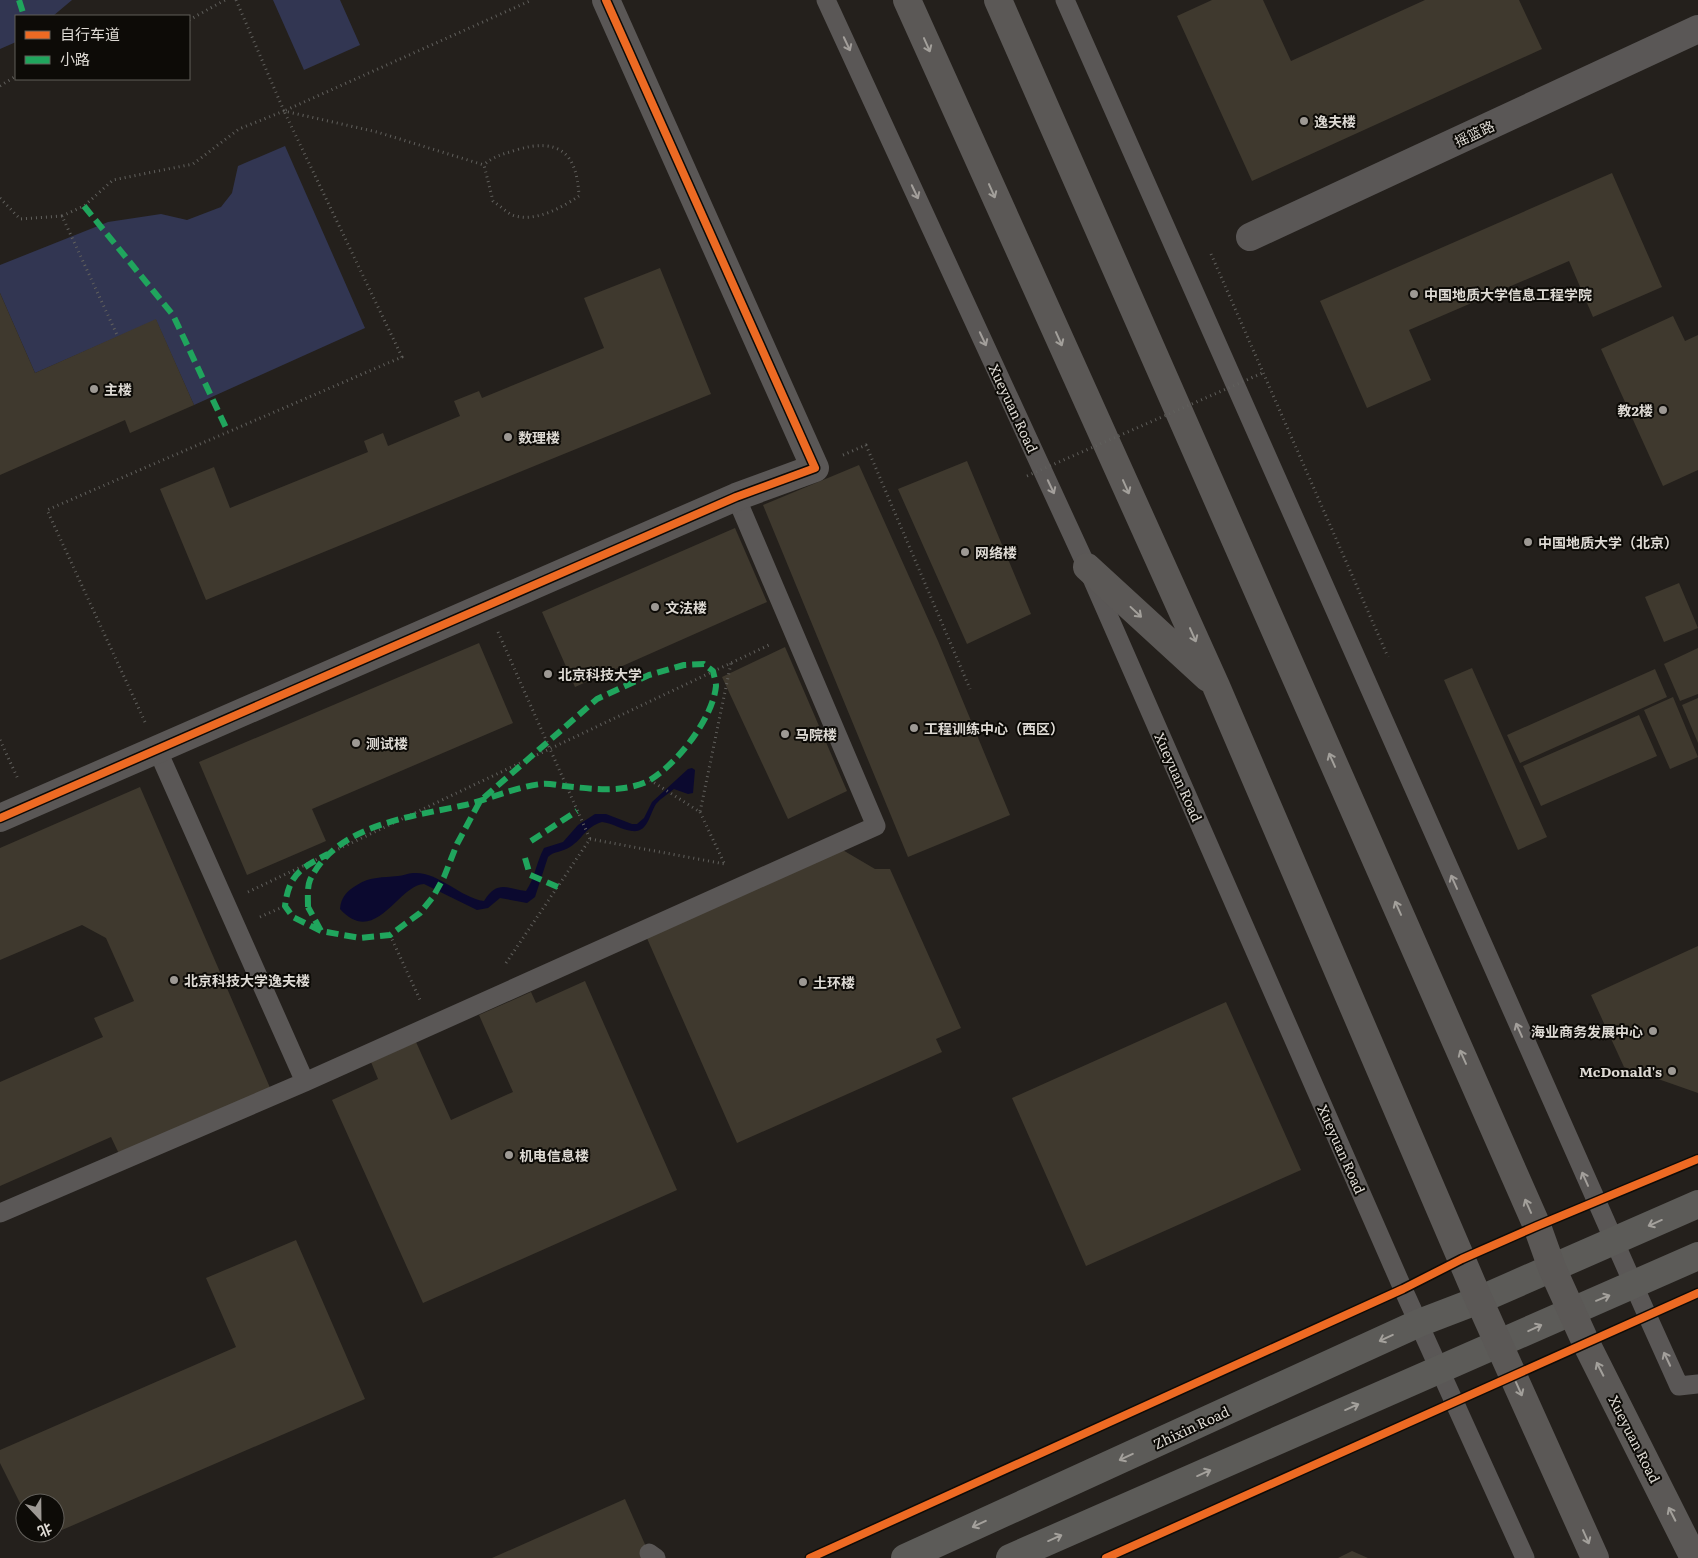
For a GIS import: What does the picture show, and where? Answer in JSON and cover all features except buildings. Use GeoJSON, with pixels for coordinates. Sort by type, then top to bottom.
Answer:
{"type":"FeatureCollection","features":[{"type":"Feature","properties":{"kind":"main road"},"geometry":{"type":"LineString","coordinates":[[907,0],[1216,686],[1479,1300],[1595,1558]]}},
{"type":"Feature","properties":{"kind":"main road","name":"Xueyuan Road"},"geometry":{"type":"LineString","coordinates":[[998,0],[1529,1207],[1552,1268],[1694,1558]]}},
{"type":"Feature","properties":{"kind":"main road"},"geometry":{"type":"LineString","coordinates":[[1088,567],[1216,686]]}},
{"type":"Feature","properties":{"kind":"main road","name":"Zhixin Road"},"geometry":{"type":"LineString","coordinates":[[905,1558],[1418,1324],[1479,1300],[1698,1204]]}},
{"type":"Feature","properties":{"kind":"main road"},"geometry":{"type":"LineString","coordinates":[[1010,1558],[1698,1256]]}},
{"type":"Feature","properties":{"kind":"street"},"geometry":{"type":"LineString","coordinates":[[0,818],[736,497],[814,468],[606,0]]}},
{"type":"Feature","properties":{"kind":"street","name":"摇篮路"},"geometry":{"type":"LineString","coordinates":[[1250,237],[1698,29]]}},
{"type":"Feature","properties":{"kind":"lane","name":"Xueyuan Road"},"geometry":{"type":"LineString","coordinates":[[826,0],[1088,567],[1418,1324],[1525,1558]]}},
{"type":"Feature","properties":{"kind":"lane"},"geometry":{"type":"LineString","coordinates":[[1065,0],[1613,1242],[1679,1386],[1698,1384]]}},
{"type":"Feature","properties":{"kind":"lane"},"geometry":{"type":"LineString","coordinates":[[0,1213],[305,1082],[736,887],[876,826],[736,497]]}},
{"type":"Feature","properties":{"kind":"lane"},"geometry":{"type":"LineString","coordinates":[[157,749],[305,1082]]}},
{"type":"Feature","properties":{"kind":"path"},"geometry":{"type":"LineString","coordinates":[[190,19],[225,0]]}},
{"type":"Feature","properties":{"kind":"path"},"geometry":{"type":"LineString","coordinates":[[157,749],[47,510],[402,357],[284,112],[236,0]]}},
{"type":"Feature","properties":{"kind":"path"},"geometry":{"type":"LineString","coordinates":[[0,198],[20,219],[62,216],[84,206],[113,180],[193,164],[238,129],[284,112],[532,0]]}},
{"type":"Feature","properties":{"kind":"path"},"geometry":{"type":"LineString","coordinates":[[0,86],[15,77]]}},
{"type":"Feature","properties":{"kind":"path"},"geometry":{"type":"LineString","coordinates":[[284,112],[377,132],[484,165]]}},
{"type":"Feature","properties":{"kind":"path"},"geometry":{"type":"LineString","coordinates":[[545,144],[565,152],[578,174],[579,196],[563,206],[532,217],[512,215],[493,201],[484,165],[492,158],[523,148],[545,144]]}},
{"type":"Feature","properties":{"kind":"path"},"geometry":{"type":"LineString","coordinates":[[62,216],[118,337]]}},
{"type":"Feature","properties":{"kind":"path"},"geometry":{"type":"LineString","coordinates":[[1211,254],[1265,372],[1388,657]]}},
{"type":"Feature","properties":{"kind":"path"},"geometry":{"type":"LineString","coordinates":[[1027,476],[1265,372]]}},
{"type":"Feature","properties":{"kind":"path"},"geometry":{"type":"LineString","coordinates":[[814,468],[866,445],[970,688]]}},
{"type":"Feature","properties":{"kind":"path"},"geometry":{"type":"LineString","coordinates":[[487,606],[548,749],[590,839]]}},
{"type":"Feature","properties":{"kind":"path"},"geometry":{"type":"LineString","coordinates":[[226,903],[794,633]]}},
{"type":"Feature","properties":{"kind":"path"},"geometry":{"type":"LineString","coordinates":[[700,812],[731,663]]}},
{"type":"Feature","properties":{"kind":"path"},"geometry":{"type":"LineString","coordinates":[[0,740],[29,805]]}},
{"type":"Feature","properties":{"kind":"path"},"geometry":{"type":"LineString","coordinates":[[650,780],[700,812],[736,887]]}},
{"type":"Feature","properties":{"kind":"path"},"geometry":{"type":"LineString","coordinates":[[590,839],[725,864]]}},
{"type":"Feature","properties":{"kind":"path"},"geometry":{"type":"LineString","coordinates":[[505,964],[590,839]]}},
{"type":"Feature","properties":{"kind":"path"},"geometry":{"type":"LineString","coordinates":[[390,935],[432,1024]]}},
{"type":"Feature","properties":{"kind":"shaded area"},"geometry":{"type":"Polygon","coordinates":[[[0,0],[72,0],[54,15],[15,15],[15,42],[0,49],[0,0]]]}},
{"type":"Feature","properties":{"kind":"shaded area"},"geometry":{"type":"Polygon","coordinates":[[[273,0],[340,0],[360,45],[304,70],[273,0]]]}},
{"type":"Feature","properties":{"kind":"shaded area"},"geometry":{"type":"Polygon","coordinates":[[[285,146],[365,328],[194,405],[156,320],[35,373],[0,293],[0,265],[108,222],[161,214],[187,220],[221,207],[232,193],[238,166],[285,146]]]}},
{"type":"Feature","properties":{"kind":"shaded area"},"geometry":{"type":"Polygon","coordinates":[[[692,768],[695,770],[693,793],[688,794],[674,789],[656,804],[642,829],[632,831],[602,822],[588,830],[570,847],[548,857],[535,897],[527,903],[500,898],[488,908],[477,910],[424,884],[414,887],[375,918],[364,922],[353,919],[340,909],[345,895],[362,882],[411,873],[422,873],[431,876],[466,895],[484,901],[493,890],[502,887],[526,891],[544,848],[563,842],[578,825],[595,814],[606,814],[632,824],[637,824],[644,818],[652,802],[688,769],[692,768]]]}},
{"type":"Feature","properties":{"kind":"marked path"},"geometry":{"type":"LineString","coordinates":[[19,0],[24,15]]}},
{"type":"Feature","properties":{"kind":"marked path"},"geometry":{"type":"LineString","coordinates":[[84,206],[173,315],[228,432]]}},
{"type":"Feature","properties":{"kind":"marked path"},"geometry":{"type":"LineString","coordinates":[[308,907],[309,883],[322,861],[338,846],[377,826],[399,819],[465,805],[474,802],[484,800],[512,790],[541,784],[617,789],[650,780],[682,752],[701,726],[713,699],[716,686],[713,671],[704,664],[684,665],[649,675],[597,699],[480,801],[457,844],[444,877],[433,897],[420,913],[390,935],[360,938],[321,931],[308,907]]}},
{"type":"Feature","properties":{"kind":"marked path"},"geometry":{"type":"LineString","coordinates":[[531,841],[577,811]]}},
{"type":"Feature","properties":{"kind":"marked path"},"geometry":{"type":"LineString","coordinates":[[321,931],[293,917],[285,906],[293,879],[304,868],[328,854]]}},
{"type":"Feature","properties":{"kind":"marked path"},"geometry":{"type":"LineString","coordinates":[[525,858],[530,875],[558,887]]}},
{"type":"Feature","properties":{"kind":"cycle path"},"geometry":{"type":"LineString","coordinates":[[0,818],[736,497],[815,468],[606,0]]}},
{"type":"Feature","properties":{"kind":"cycle path"},"geometry":{"type":"LineString","coordinates":[[810,1558],[1403,1289],[1462,1259],[1698,1159]]}},
{"type":"Feature","properties":{"kind":"cycle path"},"geometry":{"type":"LineString","coordinates":[[1106,1558],[1698,1293]]}},
{"type":"Feature","properties":{"kind":"place","name":"逸夫楼"},"geometry":{"type":"Point","coordinates":[1304,121]}},
{"type":"Feature","properties":{"kind":"place","name":"中国地质大学信息工程学院"},"geometry":{"type":"Point","coordinates":[1414,294]}},
{"type":"Feature","properties":{"kind":"place","name":"主楼"},"geometry":{"type":"Point","coordinates":[94,389]}},
{"type":"Feature","properties":{"kind":"place","name":"教2楼"},"geometry":{"type":"Point","coordinates":[1663,410]}},
{"type":"Feature","properties":{"kind":"place","name":"数理楼"},"geometry":{"type":"Point","coordinates":[508,437]}},
{"type":"Feature","properties":{"kind":"place","name":"中国地质大学（北京）"},"geometry":{"type":"Point","coordinates":[1528,542]}},
{"type":"Feature","properties":{"kind":"place","name":"网络楼"},"geometry":{"type":"Point","coordinates":[965,552]}},
{"type":"Feature","properties":{"kind":"place","name":"文法楼"},"geometry":{"type":"Point","coordinates":[655,607]}},
{"type":"Feature","properties":{"kind":"place","name":"北京科技大学"},"geometry":{"type":"Point","coordinates":[548,674]}},
{"type":"Feature","properties":{"kind":"place","name":"工程训练中心（西区）"},"geometry":{"type":"Point","coordinates":[914,728]}},
{"type":"Feature","properties":{"kind":"place","name":"马院楼"},"geometry":{"type":"Point","coordinates":[785,734]}},
{"type":"Feature","properties":{"kind":"place","name":"测试楼"},"geometry":{"type":"Point","coordinates":[356,743]}},
{"type":"Feature","properties":{"kind":"place","name":"北京科技大学逸夫楼"},"geometry":{"type":"Point","coordinates":[174,980]}},
{"type":"Feature","properties":{"kind":"place","name":"土环楼"},"geometry":{"type":"Point","coordinates":[803,982]}},
{"type":"Feature","properties":{"kind":"place","name":"海业商务发展中心"},"geometry":{"type":"Point","coordinates":[1653,1031]}},
{"type":"Feature","properties":{"kind":"place","name":"McDonald's"},"geometry":{"type":"Point","coordinates":[1672,1071]}},
{"type":"Feature","properties":{"kind":"place","name":"机电信息楼"},"geometry":{"type":"Point","coordinates":[509,1155]}}]}
